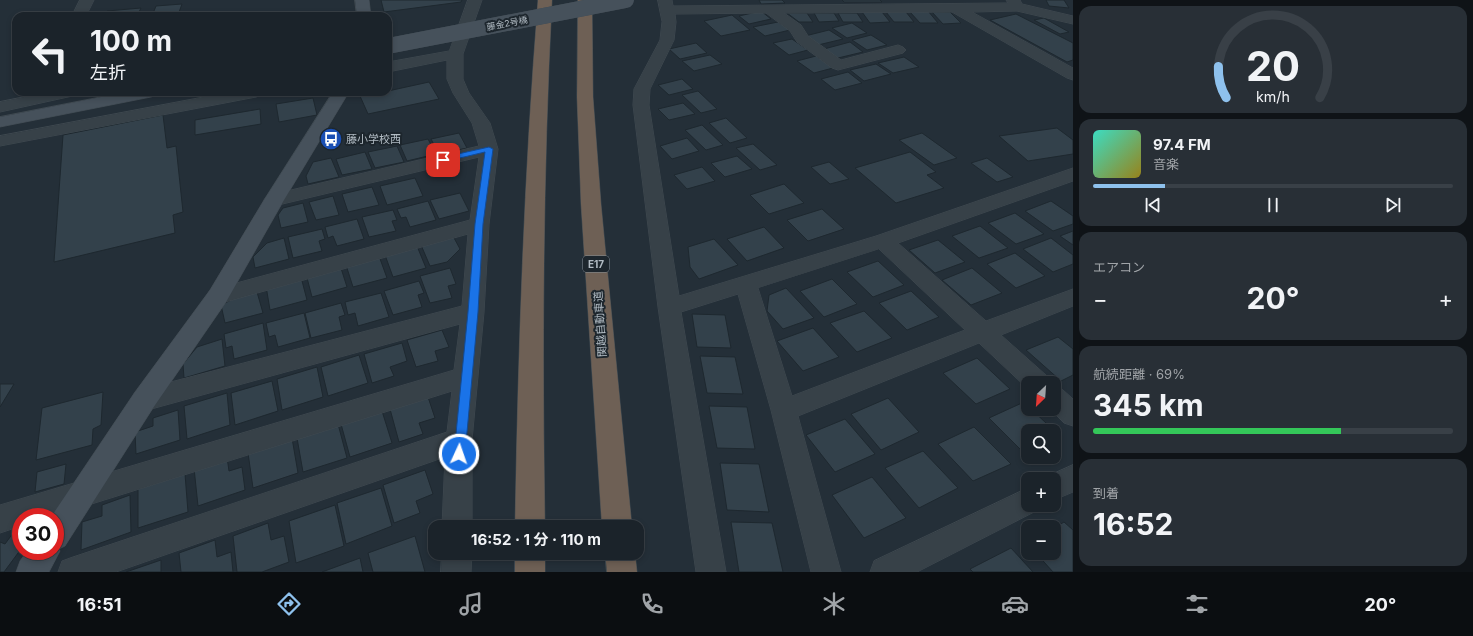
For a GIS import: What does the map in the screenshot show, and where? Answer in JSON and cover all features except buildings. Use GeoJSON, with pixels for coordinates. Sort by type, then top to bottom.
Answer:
{"type":"FeatureCollection","features":[{"type":"Feature","properties":{"kind":"highway"},"geometry":{"type":"LineString","coordinates":[[530,520],[530,425],[534,205],[538,94],[545,0]]}},
{"type":"Feature","properties":{"kind":"highway","name":"関越自動車道"},"geometry":{"type":"LineString","coordinates":[[585,0],[585,96],[593,221],[616,520]]}},
{"type":"Feature","properties":{"kind":"highway"},"geometry":{"type":"LineString","coordinates":[[530,560],[530,572]]}},
{"type":"Feature","properties":{"kind":"highway"},"geometry":{"type":"LineString","coordinates":[[621,560],[622,572]]}},
{"type":"Feature","properties":{"kind":"street"},"geometry":{"type":"LineString","coordinates":[[81,12],[87,0]]}},
{"type":"Feature","properties":{"kind":"street"},"geometry":{"type":"LineString","coordinates":[[362,0],[364,12]]}},
{"type":"Feature","properties":{"kind":"street"},"geometry":{"type":"LineString","coordinates":[[457,520],[460,440],[473,312],[479,224],[489,149],[481,123],[461,93],[455,79],[455,54],[475,0]]}},
{"type":"Feature","properties":{"kind":"street","name":"藤金2号橋"},"geometry":{"type":"LineString","coordinates":[[392,45],[626,0]]}},
{"type":"Feature","properties":{"kind":"street"},"geometry":{"type":"LineString","coordinates":[[666,5],[713,0]]}},
{"type":"Feature","properties":{"kind":"street"},"geometry":{"type":"LineString","coordinates":[[666,5],[769,9],[955,7],[1015,3],[1073,20]]}},
{"type":"Feature","properties":{"kind":"street"},"geometry":{"type":"LineString","coordinates":[[666,5],[669,22],[667,40],[642,89],[642,105],[669,307],[711,572]]}},
{"type":"Feature","properties":{"kind":"street"},"geometry":{"type":"LineString","coordinates":[[955,7],[1073,75]]}},
{"type":"Feature","properties":{"kind":"street"},"geometry":{"type":"LineString","coordinates":[[769,9],[796,28],[802,39],[838,65],[898,50]]}},
{"type":"Feature","properties":{"kind":"street"},"geometry":{"type":"LineString","coordinates":[[392,66],[455,54]]}},
{"type":"Feature","properties":{"kind":"street"},"geometry":{"type":"LineString","coordinates":[[0,107],[38,96]]}},
{"type":"Feature","properties":{"kind":"street"},"geometry":{"type":"LineString","coordinates":[[0,122],[131,96]]}},
{"type":"Feature","properties":{"kind":"street"},"geometry":{"type":"LineString","coordinates":[[0,141],[235,96]]}},
{"type":"Feature","properties":{"kind":"street"},"geometry":{"type":"LineString","coordinates":[[64,523],[144,400],[218,296],[274,200],[339,96]]}},
{"type":"Feature","properties":{"kind":"street"},"geometry":{"type":"LineString","coordinates":[[274,200],[489,149]]}},
{"type":"Feature","properties":{"kind":"street"},"geometry":{"type":"LineString","coordinates":[[669,307],[883,241],[1073,174]]}},
{"type":"Feature","properties":{"kind":"street"},"geometry":{"type":"LineString","coordinates":[[218,296],[479,224]]}},
{"type":"Feature","properties":{"kind":"street"},"geometry":{"type":"LineString","coordinates":[[883,241],[1030,376]]}},
{"type":"Feature","properties":{"kind":"street"},"geometry":{"type":"LineString","coordinates":[[746,284],[784,410],[826,572]]}},
{"type":"Feature","properties":{"kind":"street"},"geometry":{"type":"LineString","coordinates":[[784,410],[1073,297]]}},
{"type":"Feature","properties":{"kind":"street"},"geometry":{"type":"LineString","coordinates":[[144,400],[473,312]]}},
{"type":"Feature","properties":{"kind":"street"},"geometry":{"type":"LineString","coordinates":[[0,519],[467,376]]}},
{"type":"Feature","properties":{"kind":"street"},"geometry":{"type":"LineString","coordinates":[[1061,404],[1073,415]]}},
{"type":"Feature","properties":{"kind":"street"},"geometry":{"type":"LineString","coordinates":[[73,572],[460,440]]}},
{"type":"Feature","properties":{"kind":"street"},"geometry":{"type":"LineString","coordinates":[[1061,484],[1073,478]]}},
{"type":"Feature","properties":{"kind":"street"},"geometry":{"type":"LineString","coordinates":[[885,572],[1021,504]]}},
{"type":"Feature","properties":{"kind":"street"},"geometry":{"type":"LineString","coordinates":[[31,572],[39,560]]}},
{"type":"Feature","properties":{"kind":"street"},"geometry":{"type":"LineString","coordinates":[[456,560],[456,572]]}},
{"type":"Feature","properties":{"kind":"place","name":"藤小学校西"},"geometry":{"type":"Point","coordinates":[331,139]}},
{"type":"Feature","properties":{"kind":"route"},"geometry":{"type":"LineString","coordinates":[[443,160],[489,149],[479,224],[473,312],[459,454]]}}]}
